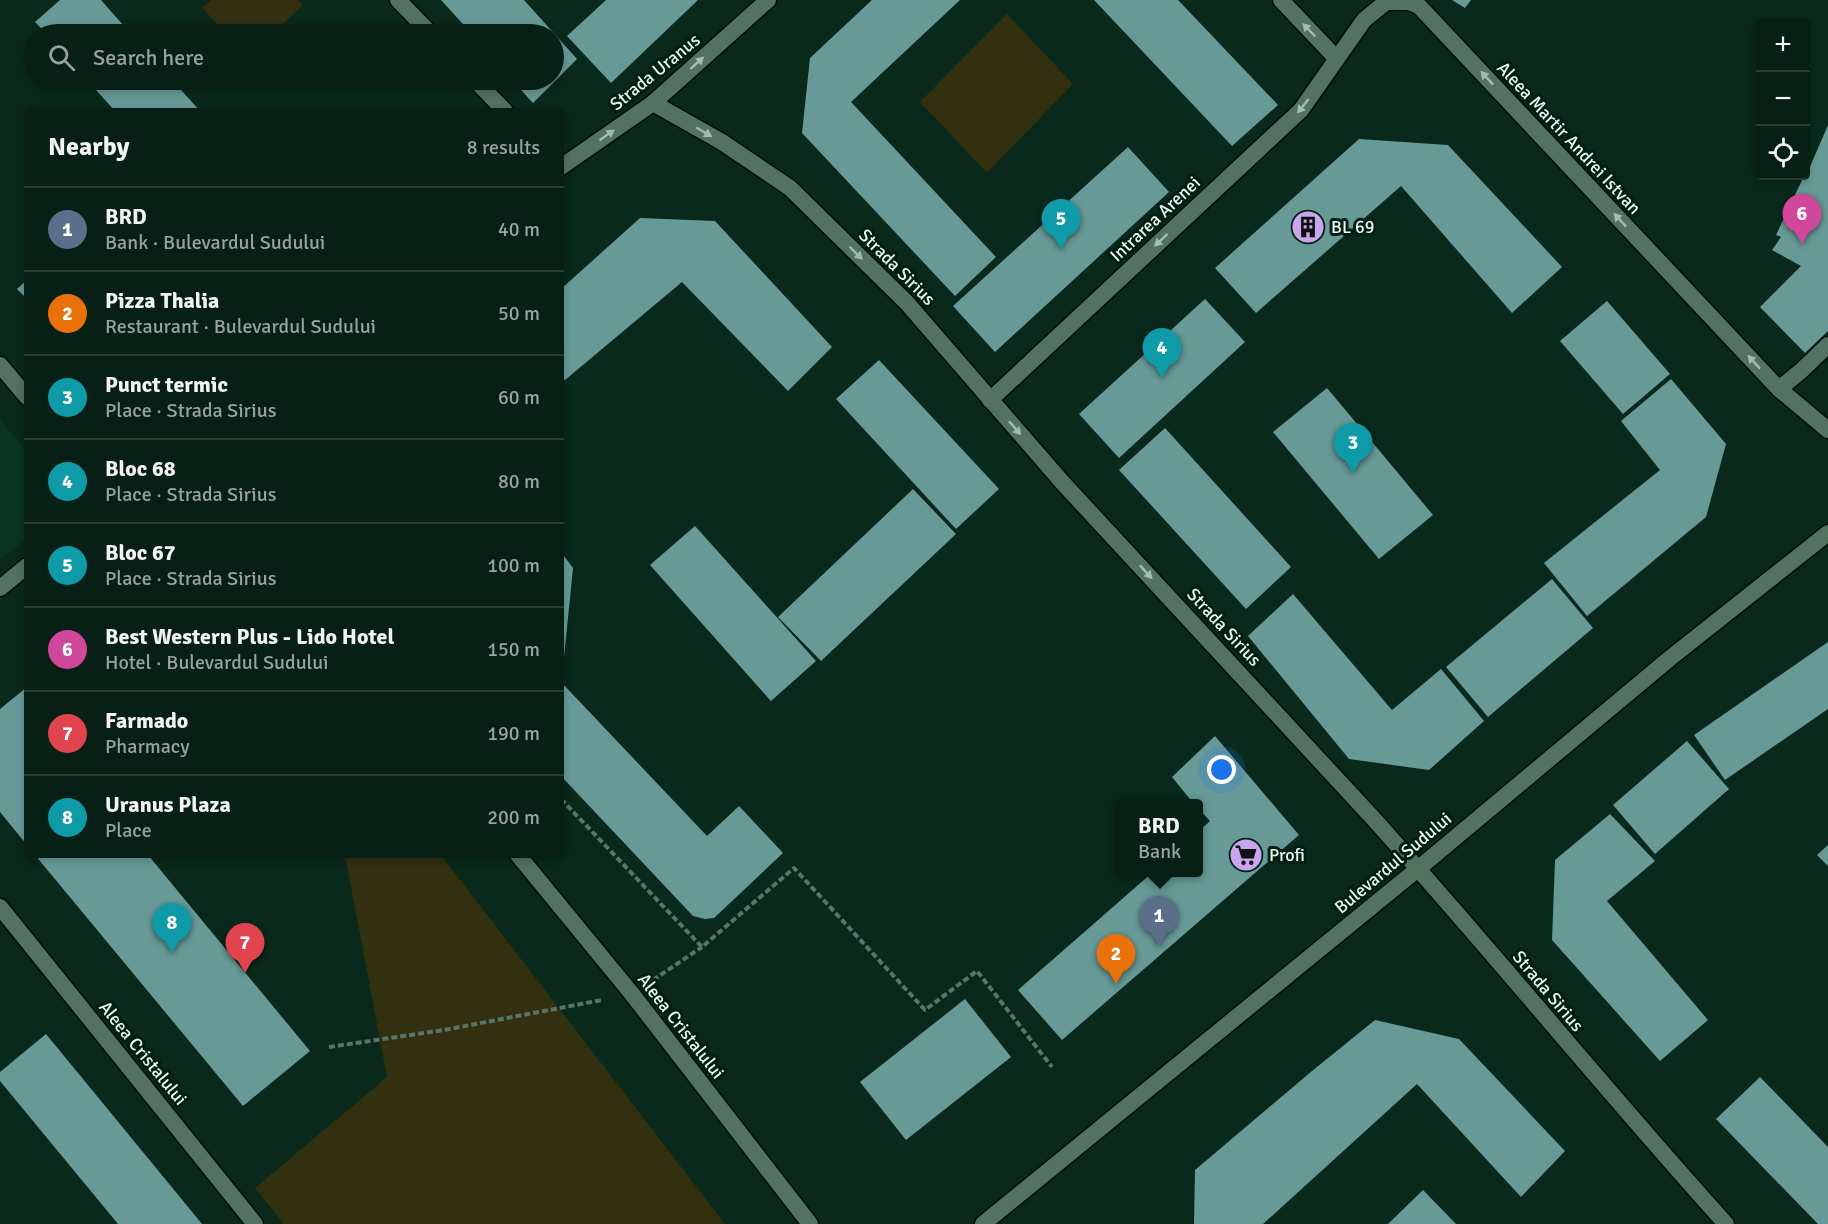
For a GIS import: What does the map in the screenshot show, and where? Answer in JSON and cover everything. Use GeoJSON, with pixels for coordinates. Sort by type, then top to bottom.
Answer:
{"type":"FeatureCollection","features":[{"type":"Feature","properties":{"kind":"street"},"geometry":{"type":"LineString","coordinates":[[398,0],[421,24]]}},
{"type":"Feature","properties":{"kind":"street","name":"Strada Uranus"},"geometry":{"type":"LineString","coordinates":[[564,164],[654,102],[768,0]]}},
{"type":"Feature","properties":{"kind":"street"},"geometry":{"type":"LineString","coordinates":[[1281,0],[1337,59]]}},
{"type":"Feature","properties":{"kind":"street","name":"Aleea Martir Andrei Istvan"},"geometry":{"type":"LineString","coordinates":[[1337,59],[1364,20],[1386,2],[1409,2],[1419,6],[1779,389],[1828,430]]}},
{"type":"Feature","properties":{"kind":"street","name":"Intrarea Arenei"},"geometry":{"type":"LineString","coordinates":[[990,400],[1301,110],[1337,59]]}},
{"type":"Feature","properties":{"kind":"street"},"geometry":{"type":"LineString","coordinates":[[485,90],[502,108]]}},
{"type":"Feature","properties":{"kind":"street","name":"Strada Sirius"},"geometry":{"type":"LineString","coordinates":[[654,102],[722,142],[790,188],[907,303],[1062,482],[1419,868],[1630,1117],[1726,1224]]}},
{"type":"Feature","properties":{"kind":"street"},"geometry":{"type":"LineString","coordinates":[[1779,389],[1828,345]]}},
{"type":"Feature","properties":{"kind":"street"},"geometry":{"type":"LineString","coordinates":[[0,365],[24,394]]}},
{"type":"Feature","properties":{"kind":"street","name":"Bulevardul Sudului"},"geometry":{"type":"LineString","coordinates":[[983,1224],[1419,868],[1669,659],[1828,533]]}},
{"type":"Feature","properties":{"kind":"street"},"geometry":{"type":"LineString","coordinates":[[0,588],[24,568]]}},
{"type":"Feature","properties":{"kind":"street","name":"Aleea Cristalului"},"geometry":{"type":"LineString","coordinates":[[520,858],[632,994],[810,1224]]}},
{"type":"Feature","properties":{"kind":"street","name":"Aleea Cristalului"},"geometry":{"type":"LineString","coordinates":[[0,907],[255,1224]]}},
{"type":"Feature","properties":{"kind":"path"},"geometry":{"type":"LineString","coordinates":[[564,802],[702,947]]}},
{"type":"Feature","properties":{"kind":"path"},"geometry":{"type":"LineString","coordinates":[[329,1047],[444,1030],[632,994],[702,947],[794,868],[925,1010],[977,971],[1052,1067]]}},
{"type":"Feature","properties":{"kind":"shaded area"},"geometry":{"type":"Polygon","coordinates":[[[211,0],[298,0],[303,5],[283,24],[217,24],[202,8],[211,0]]]}},
{"type":"Feature","properties":{"kind":"shaded area"},"geometry":{"type":"Polygon","coordinates":[[[1007,14],[1073,84],[987,173],[920,102],[1007,14]]]}},
{"type":"Feature","properties":{"kind":"shaded area"},"geometry":{"type":"Polygon","coordinates":[[[0,420],[24,448],[24,541],[0,560],[0,420]]]}},
{"type":"Feature","properties":{"kind":"shaded area"},"geometry":{"type":"Polygon","coordinates":[[[346,858],[443,858],[725,1224],[284,1224],[255,1188],[387,1077],[346,858]]]}},
{"type":"Feature","properties":{"kind":"building"},"geometry":{"type":"Polygon","coordinates":[[[60,0],[101,0],[122,24],[37,24],[35,22],[60,0]]]}},
{"type":"Feature","properties":{"kind":"building"},"geometry":{"type":"Polygon","coordinates":[[[441,0],[524,0],[546,24],[463,24],[441,0]]]}},
{"type":"Feature","properties":{"kind":"building"},"geometry":{"type":"Polygon","coordinates":[[[606,0],[698,0],[611,83],[567,36],[606,0]]]}},
{"type":"Feature","properties":{"kind":"building"},"geometry":{"type":"Polygon","coordinates":[[[872,0],[960,0],[851,102],[996,257],[955,296],[802,133],[810,58],[872,0]]]}},
{"type":"Feature","properties":{"kind":"building"},"geometry":{"type":"Polygon","coordinates":[[[1094,0],[1178,0],[1278,105],[1232,146],[1094,0]]]}},
{"type":"Feature","properties":{"kind":"building"},"geometry":{"type":"Polygon","coordinates":[[[1452,0],[1471,0],[1465,8],[1452,0]]]}},
{"type":"Feature","properties":{"kind":"building"},"geometry":{"type":"Polygon","coordinates":[[[564,45],[577,59],[564,72],[564,45]]]}},
{"type":"Feature","properties":{"kind":"building"},"geometry":{"type":"Polygon","coordinates":[[[96,90],[181,90],[197,108],[112,108],[96,90]]]}},
{"type":"Feature","properties":{"kind":"building"},"geometry":{"type":"Polygon","coordinates":[[[521,90],[546,90],[533,103],[521,90]]]}},
{"type":"Feature","properties":{"kind":"building"},"geometry":{"type":"Polygon","coordinates":[[[1828,125],[1828,331],[1805,353],[1760,307],[1801,266],[1772,250],[1781,237],[1776,235],[1802,180],[1810,180],[1810,167],[1828,125]]]}},
{"type":"Feature","properties":{"kind":"building","name":"BL 69"},"geometry":{"type":"Polygon","coordinates":[[[1359,139],[1448,145],[1562,267],[1512,313],[1401,186],[1256,313],[1215,268],[1359,139]]]}},
{"type":"Feature","properties":{"kind":"building"},"geometry":{"type":"Polygon","coordinates":[[[1128,147],[1169,192],[995,352],[953,306],[1128,147]]]}},
{"type":"Feature","properties":{"kind":"building"},"geometry":{"type":"Polygon","coordinates":[[[640,218],[715,221],[832,347],[788,391],[682,282],[565,380],[564,286],[640,218]]]}},
{"type":"Feature","properties":{"kind":"building"},"geometry":{"type":"Polygon","coordinates":[[[24,283],[24,296],[17,289],[24,283]]]}},
{"type":"Feature","properties":{"kind":"building"},"geometry":{"type":"Polygon","coordinates":[[[1205,299],[1245,342],[1119,458],[1079,414],[1205,299]]]}},
{"type":"Feature","properties":{"kind":"building"},"geometry":{"type":"Polygon","coordinates":[[[1607,301],[1670,374],[1623,414],[1560,341],[1607,301]]]}},
{"type":"Feature","properties":{"kind":"building"},"geometry":{"type":"Polygon","coordinates":[[[879,360],[999,489],[956,529],[836,399],[879,360]]]}},
{"type":"Feature","properties":{"kind":"building"},"geometry":{"type":"Polygon","coordinates":[[[1671,379],[1726,444],[1706,517],[1587,616],[1544,563],[1660,470],[1621,421],[1671,379]]]}},
{"type":"Feature","properties":{"kind":"building"},"geometry":{"type":"Polygon","coordinates":[[[1327,388],[1433,515],[1379,559],[1273,432],[1327,388]]]}},
{"type":"Feature","properties":{"kind":"building"},"geometry":{"type":"Polygon","coordinates":[[[1165,428],[1291,567],[1246,609],[1119,470],[1165,428]]]}},
{"type":"Feature","properties":{"kind":"building"},"geometry":{"type":"Polygon","coordinates":[[[913,489],[956,534],[821,661],[778,617],[913,489]]]}},
{"type":"Feature","properties":{"kind":"building"},"geometry":{"type":"Polygon","coordinates":[[[695,526],[816,661],[771,701],[650,565],[695,526]]]}},
{"type":"Feature","properties":{"kind":"building"},"geometry":{"type":"Polygon","coordinates":[[[564,556],[573,568],[564,657],[564,556]]]}},
{"type":"Feature","properties":{"kind":"building"},"geometry":{"type":"Polygon","coordinates":[[[1552,579],[1593,628],[1488,717],[1446,667],[1552,579]]]}},
{"type":"Feature","properties":{"kind":"building"},"geometry":{"type":"Polygon","coordinates":[[[1293,594],[1392,710],[1441,669],[1484,721],[1429,770],[1349,759],[1248,636],[1293,594]]]}},
{"type":"Feature","properties":{"kind":"building"},"geometry":{"type":"Polygon","coordinates":[[[1828,642],[1828,709],[1725,780],[1694,735],[1828,642]]]}},
{"type":"Feature","properties":{"kind":"building"},"geometry":{"type":"Polygon","coordinates":[[[564,685],[707,836],[739,806],[783,853],[714,918],[705,919],[693,916],[564,779],[564,685]]]}},
{"type":"Feature","properties":{"kind":"building"},"geometry":{"type":"Polygon","coordinates":[[[24,689],[24,841],[0,812],[0,709],[24,689]]]}},
{"type":"Feature","properties":{"kind":"building"},"geometry":{"type":"Polygon","coordinates":[[[1215,736],[1299,835],[1062,1040],[1018,990],[1147,877],[1203,877],[1203,827],[1210,821],[1203,813],[1203,799],[1190,799],[1172,777],[1215,736]]]}},
{"type":"Feature","properties":{"kind":"building"},"geometry":{"type":"Polygon","coordinates":[[[1687,741],[1729,789],[1655,854],[1613,805],[1687,741]]]}},
{"type":"Feature","properties":{"kind":"building"},"geometry":{"type":"Polygon","coordinates":[[[1610,814],[1655,861],[1607,901],[1708,1020],[1660,1061],[1552,940],[1555,860],[1610,814]]]}},
{"type":"Feature","properties":{"kind":"building"},"geometry":{"type":"Polygon","coordinates":[[[1828,845],[1828,866],[1817,855],[1828,845]]]}},
{"type":"Feature","properties":{"kind":"building"},"geometry":{"type":"Polygon","coordinates":[[[37,858],[150,858],[310,1051],[243,1106],[37,858]]]}},
{"type":"Feature","properties":{"kind":"building"},"geometry":{"type":"Polygon","coordinates":[[[965,999],[1011,1057],[906,1140],[860,1082],[965,999]]]}},
{"type":"Feature","properties":{"kind":"building"},"geometry":{"type":"Polygon","coordinates":[[[1375,1020],[1459,1039],[1565,1151],[1521,1197],[1417,1084],[1263,1224],[1194,1224],[1195,1170],[1375,1020]]]}},
{"type":"Feature","properties":{"kind":"building"},"geometry":{"type":"Polygon","coordinates":[[[46,1034],[202,1224],[118,1224],[0,1081],[0,1072],[46,1034]]]}},
{"type":"Feature","properties":{"kind":"building"},"geometry":{"type":"Polygon","coordinates":[[[1760,1077],[1828,1147],[1828,1224],[1818,1224],[1716,1119],[1760,1077]]]}},
{"type":"Feature","properties":{"kind":"building"},"geometry":{"type":"Polygon","coordinates":[[[1423,1190],[1456,1224],[1388,1224],[1423,1190]]]}},
{"type":"Feature","properties":{"kind":"place","name":"BL 69"},"geometry":{"type":"Point","coordinates":[1308,227]}},
{"type":"Feature","properties":{"kind":"place","name":"Best Western Plus - Lido Hotel"},"geometry":{"type":"Point","coordinates":[1802,244]}},
{"type":"Feature","properties":{"kind":"place","name":"Bloc 67"},"geometry":{"type":"Point","coordinates":[1061,249]}},
{"type":"Feature","properties":{"kind":"place","name":"Bloc 68"},"geometry":{"type":"Point","coordinates":[1162,378]}},
{"type":"Feature","properties":{"kind":"place","name":"Punct termic"},"geometry":{"type":"Point","coordinates":[1353,473]}},
{"type":"Feature","properties":{"kind":"place","name":"Profi"},"geometry":{"type":"Point","coordinates":[1246,855]}},
{"type":"Feature","properties":{"kind":"place","name":"BRD"},"geometry":{"type":"Point","coordinates":[1159,946]}},
{"type":"Feature","properties":{"kind":"place","name":"Uranus Plaza"},"geometry":{"type":"Point","coordinates":[172,953]}},
{"type":"Feature","properties":{"kind":"place","name":"Farmado"},"geometry":{"type":"Point","coordinates":[245,973]}},
{"type":"Feature","properties":{"kind":"place","name":"Pizza Thalia"},"geometry":{"type":"Point","coordinates":[1116,984]}}]}
